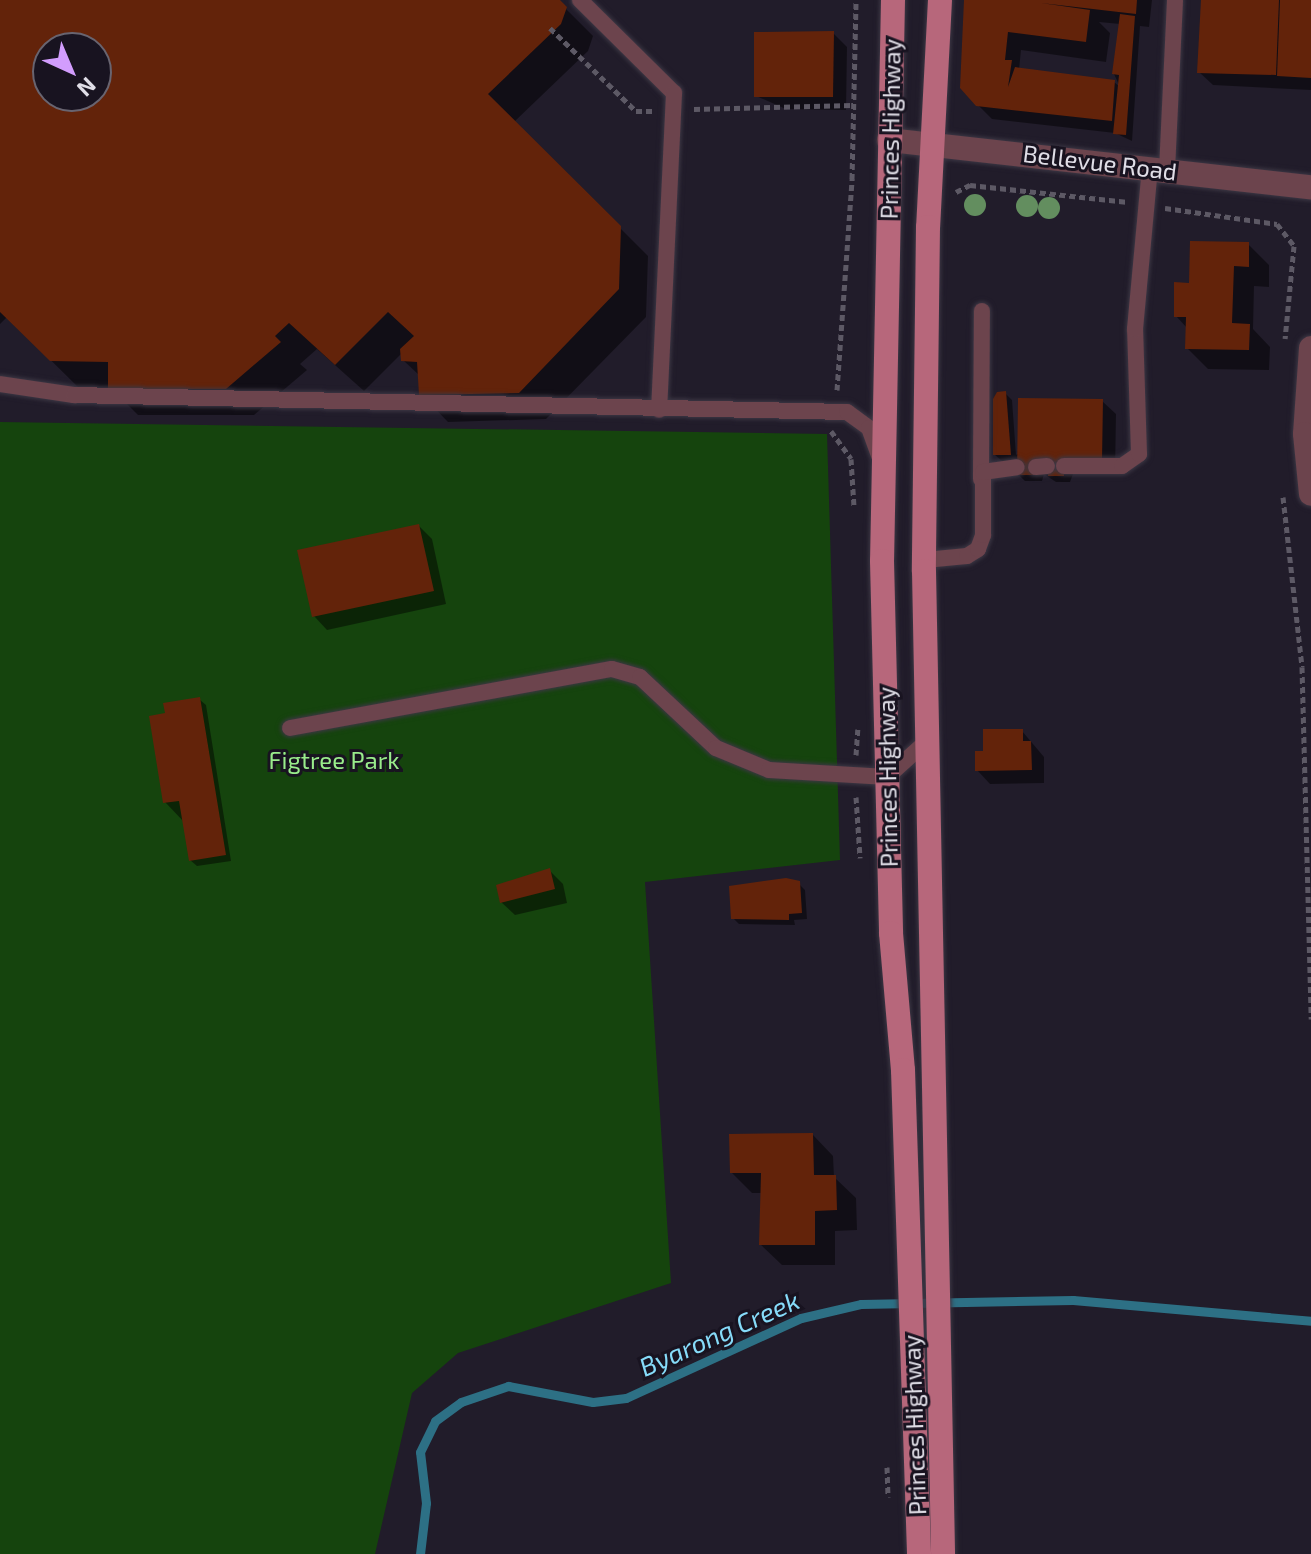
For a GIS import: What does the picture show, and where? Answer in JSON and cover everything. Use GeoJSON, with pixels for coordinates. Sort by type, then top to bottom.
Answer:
{"type":"FeatureCollection","features":[{"type":"Feature","properties":{"kind":"main road","name":"Princes Highway"},"geometry":{"type":"LineString","coordinates":[[893,0],[883,470],[887,777],[919,1554]]}},
{"type":"Feature","properties":{"kind":"main road","name":"Princes Highway"},"geometry":{"type":"LineString","coordinates":[[940,0],[933,143],[925,560],[943,1554]]}},
{"type":"Feature","properties":{"kind":"street","name":"Bellevue Road"},"geometry":{"type":"LineString","coordinates":[[889,140],[1311,187]]}},
{"type":"Feature","properties":{"kind":"street"},"geometry":{"type":"LineString","coordinates":[[1311,348],[1305,434],[1311,494]]}},
{"type":"Feature","properties":{"kind":"lane"},"geometry":{"type":"LineString","coordinates":[[580,0],[674,93],[659,410]]}},
{"type":"Feature","properties":{"kind":"lane"},"geometry":{"type":"LineString","coordinates":[[1049,466],[1122,466],[1137,460],[1135,329],[1147,205],[1159,168],[1175,0]]}},
{"type":"Feature","properties":{"kind":"lane"},"geometry":{"type":"LineString","coordinates":[[925,560],[967,556],[981,545],[982,311]]}},
{"type":"Feature","properties":{"kind":"lane"},"geometry":{"type":"LineString","coordinates":[[0,384],[74,395],[853,414],[869,428],[883,470]]}},
{"type":"Feature","properties":{"kind":"lane"},"geometry":{"type":"LineString","coordinates":[[981,479],[988,469],[1017,467]]}},
{"type":"Feature","properties":{"kind":"lane"},"geometry":{"type":"LineString","coordinates":[[290,728],[612,669],[640,677],[716,748],[739,761],[799,775],[887,777],[927,741]]}},
{"type":"Feature","properties":{"kind":"path"},"geometry":{"type":"LineString","coordinates":[[852,179],[856,0]]}},
{"type":"Feature","properties":{"kind":"path"},"geometry":{"type":"LineString","coordinates":[[957,192],[970,185],[1147,205],[1277,224],[1294,246],[1285,355]]}},
{"type":"Feature","properties":{"kind":"path"},"geometry":{"type":"LineString","coordinates":[[1282,482],[1302,667],[1311,1019]]}},
{"type":"Feature","properties":{"kind":"green space","name":"Figtree Park"},"geometry":{"type":"Polygon","coordinates":[[[0,422],[827,434],[840,860],[645,882],[671,1283],[458,1353],[412,1393],[375,1554],[0,1554],[0,422]]]}},
{"type":"Feature","properties":{"kind":"building"},"geometry":{"type":"Polygon","coordinates":[[[0,0],[560,0],[567,7],[561,24],[488,94],[621,226],[619,289],[519,393],[419,395],[417,362],[401,361],[400,349],[414,336],[388,312],[335,365],[289,323],[275,336],[281,342],[226,389],[108,389],[108,362],[50,361],[0,312],[0,0]]]}},
{"type":"Feature","properties":{"kind":"building"},"geometry":{"type":"Polygon","coordinates":[[[964,0],[1137,0],[1136,14],[1041,3],[1090,10],[1086,42],[1008,32],[1005,60],[1012,60],[1008,87],[1015,67],[1115,80],[1112,121],[976,106],[960,88],[964,0]]]}},
{"type":"Feature","properties":{"kind":"building"},"geometry":{"type":"Polygon","coordinates":[[[1201,0],[1279,0],[1276,75],[1197,73],[1201,0]]]}},
{"type":"Feature","properties":{"kind":"building"},"geometry":{"type":"Polygon","coordinates":[[[1280,0],[1311,0],[1311,78],[1277,76],[1280,0]]]}},
{"type":"Feature","properties":{"kind":"building"},"geometry":{"type":"Polygon","coordinates":[[[1120,14],[1135,16],[1126,135],[1113,134],[1119,75],[1112,74],[1120,14]]]}},
{"type":"Feature","properties":{"kind":"building"},"geometry":{"type":"Polygon","coordinates":[[[834,31],[833,97],[754,97],[754,32],[834,31]]]}},
{"type":"Feature","properties":{"kind":"building"},"geometry":{"type":"Polygon","coordinates":[[[1190,241],[1249,242],[1249,267],[1234,266],[1232,323],[1250,324],[1249,350],[1185,349],[1186,317],[1174,317],[1174,282],[1189,283],[1190,241]]]}},
{"type":"Feature","properties":{"kind":"building"},"geometry":{"type":"Polygon","coordinates":[[[1006,391],[1011,455],[993,455],[993,399],[997,392],[1006,391]]]}},
{"type":"Feature","properties":{"kind":"building"},"geometry":{"type":"Polygon","coordinates":[[[1018,398],[1103,399],[1102,461],[1064,466],[1064,476],[1048,476],[1047,466],[1036,467],[1036,475],[1017,475],[1018,398]]]}},
{"type":"Feature","properties":{"kind":"building"},"geometry":{"type":"Polygon","coordinates":[[[419,524],[434,591],[312,617],[297,550],[419,524]]]}},
{"type":"Feature","properties":{"kind":"building"},"geometry":{"type":"Polygon","coordinates":[[[200,697],[226,855],[189,861],[179,801],[163,803],[149,716],[165,713],[163,703],[200,697]]]}},
{"type":"Feature","properties":{"kind":"building"},"geometry":{"type":"Polygon","coordinates":[[[983,729],[1023,729],[1023,741],[1031,741],[1032,770],[975,771],[975,751],[983,751],[983,729]]]}},
{"type":"Feature","properties":{"kind":"building"},"geometry":{"type":"Polygon","coordinates":[[[550,868],[555,889],[500,903],[496,885],[550,868]]]}},
{"type":"Feature","properties":{"kind":"building"},"geometry":{"type":"Polygon","coordinates":[[[786,878],[800,881],[802,913],[789,914],[789,920],[731,919],[729,886],[786,878]]]}},
{"type":"Feature","properties":{"kind":"building"},"geometry":{"type":"Polygon","coordinates":[[[813,1133],[814,1175],[836,1175],[837,1210],[815,1211],[815,1245],[759,1245],[761,1173],[730,1173],[729,1134],[813,1133]]]}},
{"type":"Feature","properties":{"kind":"waterway","name":"Byarong Creek"},"geometry":{"type":"LineString","coordinates":[[420,1554],[426,1503],[420,1452],[435,1421],[461,1402],[508,1386],[593,1402],[626,1398],[801,1318],[861,1304],[1073,1300],[1311,1321]]}}]}
